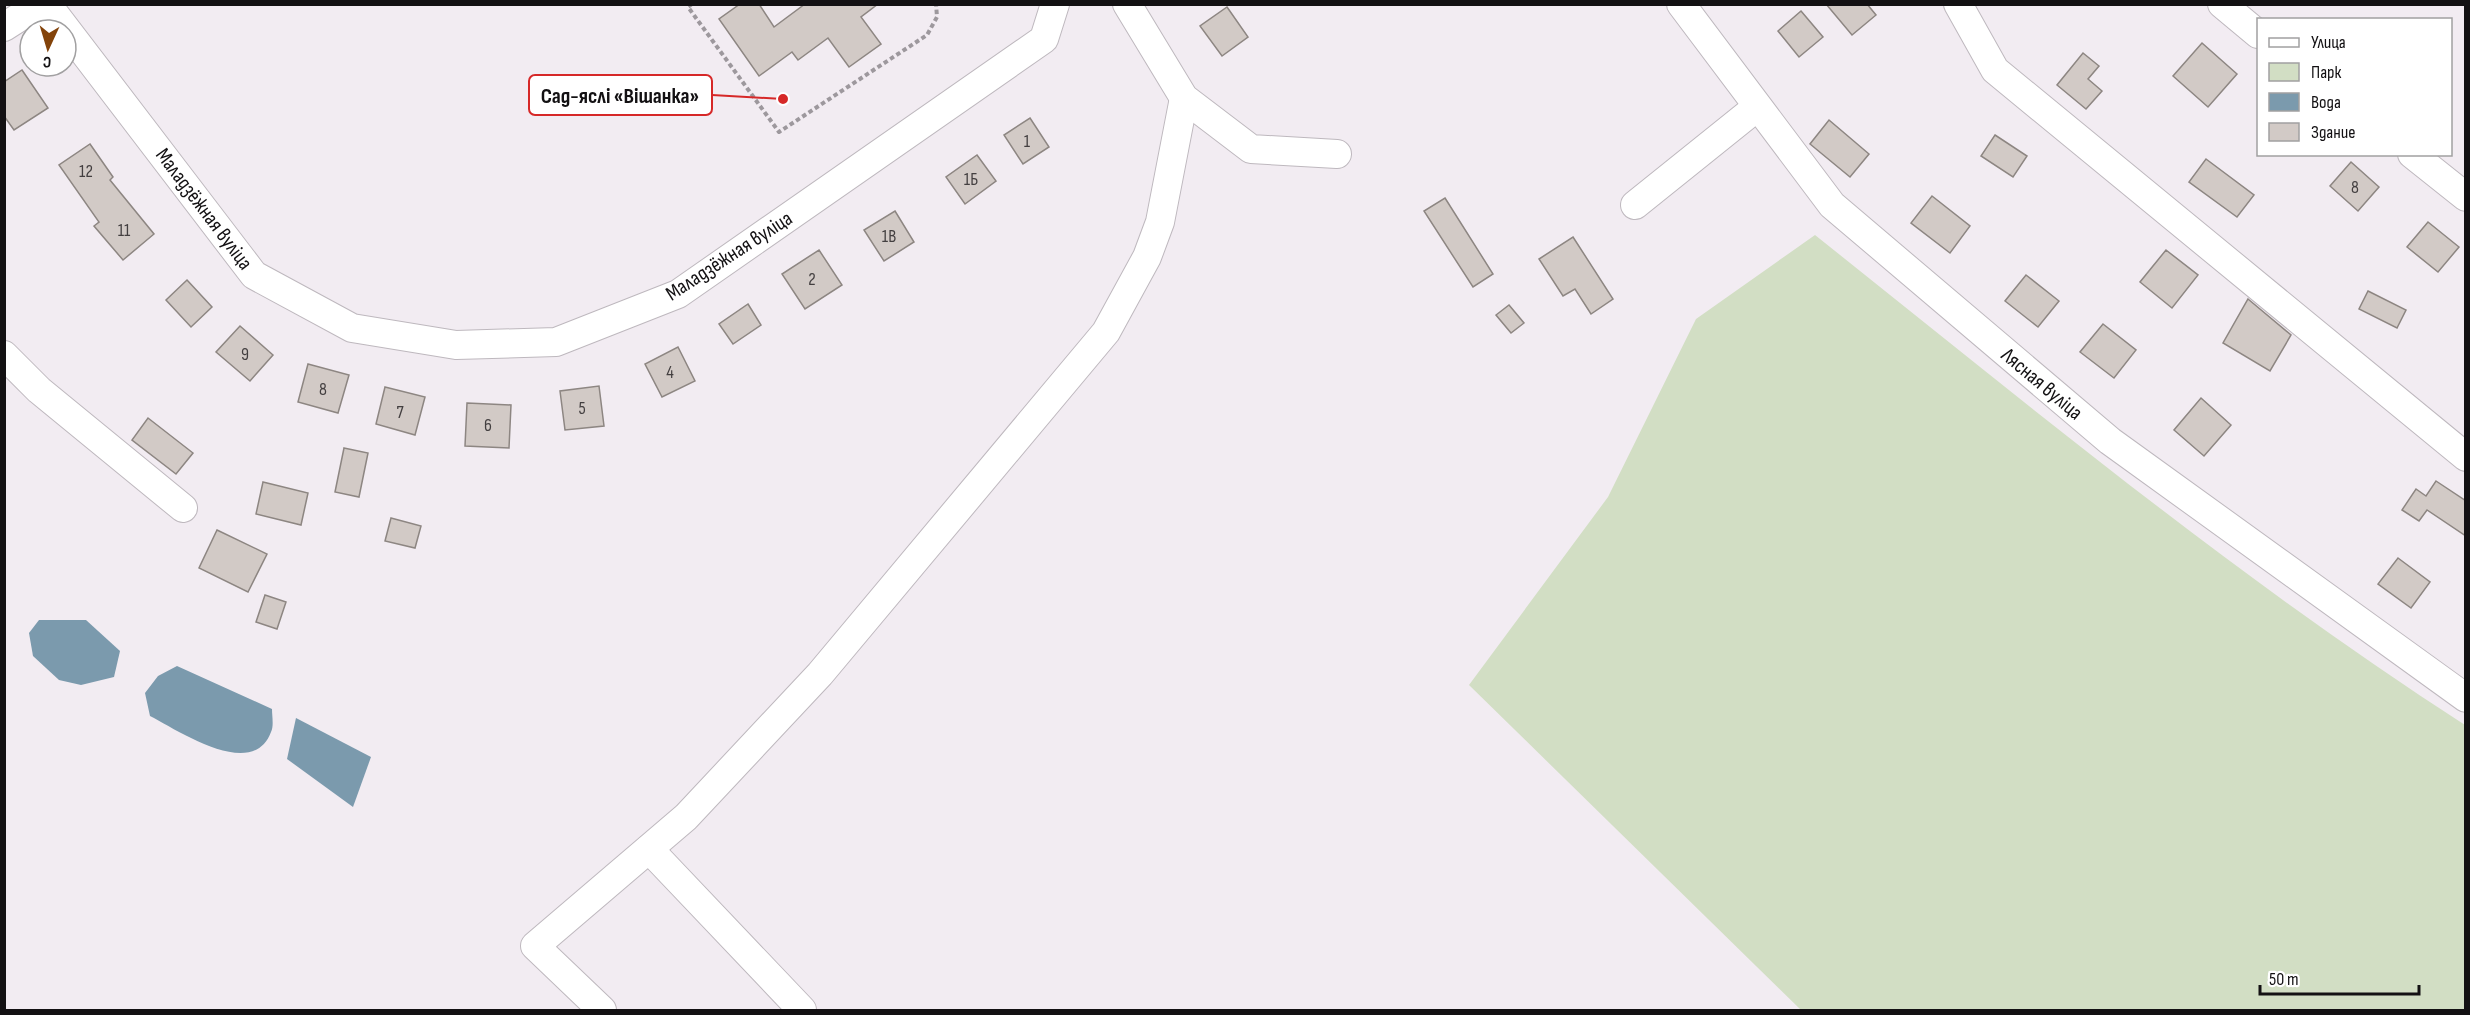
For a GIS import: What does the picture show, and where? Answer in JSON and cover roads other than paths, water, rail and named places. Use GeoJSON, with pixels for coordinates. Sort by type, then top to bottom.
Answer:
{"type":"FeatureCollection","features":[{"type":"Feature","properties":{"kind":"street"},"geometry":{"type":"LineString","coordinates":[[4,27],[40,4]]}},
{"type":"Feature","properties":{"kind":"street","name":"Маладзёжная вуліца"},"geometry":{"type":"LineString","coordinates":[[48,4],[254,276],[351,328],[456,345],[556,342],[678,294],[1044,39],[1056,4]]}},
{"type":"Feature","properties":{"kind":"street"},"geometry":{"type":"LineString","coordinates":[[1127,4],[1184,99],[1251,149],[1337,154]]}},
{"type":"Feature","properties":{"kind":"street","name":"Лясная вуліца"},"geometry":{"type":"LineString","coordinates":[[1680,4],[1832,205],[2110,441],[2466,698]]}},
{"type":"Feature","properties":{"kind":"street"},"geometry":{"type":"LineString","coordinates":[[1958,4],[1995,70],[2466,457]]}},
{"type":"Feature","properties":{"kind":"street"},"geometry":{"type":"LineString","coordinates":[[2222,4],[2257,32]]}},
{"type":"Feature","properties":{"kind":"street"},"geometry":{"type":"LineString","coordinates":[[602,1011],[535,946],[687,817],[820,674],[1106,332],[1147,257],[1160,222],[1184,99]]}},
{"type":"Feature","properties":{"kind":"street"},"geometry":{"type":"LineString","coordinates":[[1635,205],[1757,107]]}},
{"type":"Feature","properties":{"kind":"street"},"geometry":{"type":"LineString","coordinates":[[2415,156],[2466,197]]}},
{"type":"Feature","properties":{"kind":"street"},"geometry":{"type":"LineString","coordinates":[[4,354],[39,390],[183,507]]}},
{"type":"Feature","properties":{"kind":"street"},"geometry":{"type":"LineString","coordinates":[[649,849],[802,1011]]}},
{"type":"Feature","properties":{"kind":"water"},"geometry":{"type":"Polygon","coordinates":[[[39,620],[86,620],[120,651],[114,677],[81,685],[59,680],[33,656],[29,633],[39,620]]]}},
{"type":"Feature","properties":{"kind":"water"},"geometry":{"type":"Polygon","coordinates":[[[177,666],[272,709],[272,730],[262,746],[249,752],[232,752],[215,748],[196,741],[150,716],[145,693],[158,676],[177,666]]]}},
{"type":"Feature","properties":{"kind":"water"},"geometry":{"type":"Polygon","coordinates":[[[296,718],[371,757],[353,807],[287,759],[296,718]]]}},
{"type":"Feature","properties":{"kind":"place","name":"Сад-яслі «Вішанка»"},"geometry":{"type":"Point","coordinates":[783,99]}}]}
